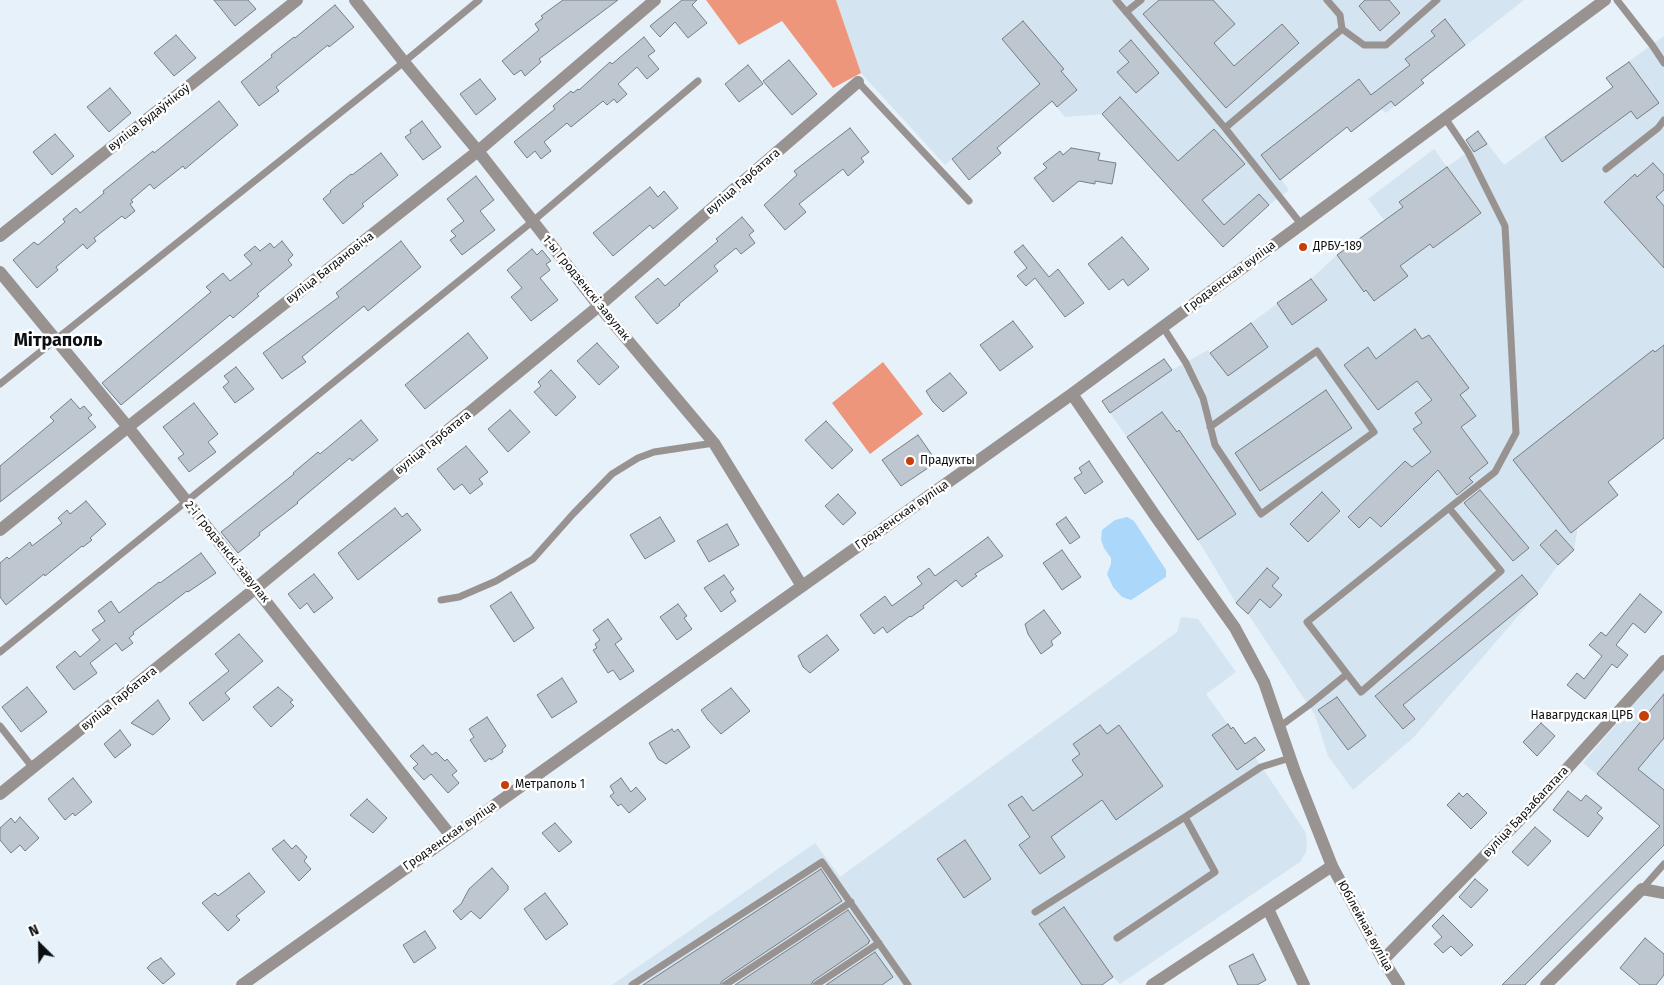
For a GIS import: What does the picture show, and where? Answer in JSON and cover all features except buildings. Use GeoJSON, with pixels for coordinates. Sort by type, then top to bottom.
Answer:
{"type":"FeatureCollection","features":[{"type":"Feature","properties":{"kind":"street","name":"вуліца Будаўнікоў"},"geometry":{"type":"LineString","coordinates":[[0,236],[297,0]]}},
{"type":"Feature","properties":{"kind":"street","name":"1-ы Гродзенскі завулак"},"geometry":{"type":"LineString","coordinates":[[355,0],[478,151],[599,306],[714,443],[802,586]]}},
{"type":"Feature","properties":{"kind":"street","name":"вуліца Багдановіча"},"geometry":{"type":"LineString","coordinates":[[0,530],[478,151],[655,0]]}},
{"type":"Feature","properties":{"kind":"street","name":"Гродзенская вуліца"},"geometry":{"type":"LineString","coordinates":[[242,985],[1072,394],[1605,0]]}},
{"type":"Feature","properties":{"kind":"street","name":"вуліца Гарбатага"},"geometry":{"type":"LineString","coordinates":[[0,794],[256,588],[599,306],[858,82]]}},
{"type":"Feature","properties":{"kind":"street","name":"2-і Гродзенскі завулак"},"geometry":{"type":"LineString","coordinates":[[0,272],[128,427],[451,836]]}},
{"type":"Feature","properties":{"kind":"street","name":"Юбілейная вуліца"},"geometry":{"type":"LineString","coordinates":[[1072,394],[1235,628],[1264,682],[1290,758],[1332,866],[1383,960],[1399,985]]}},
{"type":"Feature","properties":{"kind":"street","name":"вуліца Барзабагатага"},"geometry":{"type":"LineString","coordinates":[[1383,960],[1538,802],[1664,660]]}},
{"type":"Feature","properties":{"kind":"street"},"geometry":{"type":"LineString","coordinates":[[1152,985],[1332,866]]}},
{"type":"Feature","properties":{"kind":"street"},"geometry":{"type":"LineString","coordinates":[[1546,985],[1642,889],[1664,893]]}},
{"type":"Feature","properties":{"kind":"street"},"geometry":{"type":"LineString","coordinates":[[1268,909],[1304,985]]}},
{"type":"Feature","properties":{"kind":"lane"},"geometry":{"type":"LineString","coordinates":[[0,384],[479,0]]}},
{"type":"Feature","properties":{"kind":"lane"},"geometry":{"type":"LineString","coordinates":[[1116,0],[1225,128],[1301,224]]}},
{"type":"Feature","properties":{"kind":"lane"},"geometry":{"type":"LineString","coordinates":[[1126,12],[1141,0]]}},
{"type":"Feature","properties":{"kind":"lane"},"geometry":{"type":"LineString","coordinates":[[1327,0],[1340,15],[1342,29],[1364,45],[1386,45],[1437,0]]}},
{"type":"Feature","properties":{"kind":"lane"},"geometry":{"type":"LineString","coordinates":[[1617,0],[1664,63]]}},
{"type":"Feature","properties":{"kind":"lane"},"geometry":{"type":"LineString","coordinates":[[1225,128],[1342,29]]}},
{"type":"Feature","properties":{"kind":"lane"},"geometry":{"type":"LineString","coordinates":[[0,652],[533,221],[698,81]]}},
{"type":"Feature","properties":{"kind":"lane"},"geometry":{"type":"LineString","coordinates":[[858,82],[969,201]]}},
{"type":"Feature","properties":{"kind":"lane"},"geometry":{"type":"LineString","coordinates":[[1445,118],[1468,152],[1505,226],[1516,433],[1495,472],[1449,508],[1307,622],[1362,692],[1500,571],[1449,508]]}},
{"type":"Feature","properties":{"kind":"lane"},"geometry":{"type":"LineString","coordinates":[[1606,169],[1658,128],[1664,120]]}},
{"type":"Feature","properties":{"kind":"lane"},"geometry":{"type":"LineString","coordinates":[[1163,327],[1186,363],[1203,398],[1210,427],[1215,445],[1262,514],[1374,432],[1317,351],[1210,427]]}},
{"type":"Feature","properties":{"kind":"lane"},"geometry":{"type":"LineString","coordinates":[[441,600],[460,597],[496,581],[533,559],[612,474],[638,458],[654,452],[714,443]]}},
{"type":"Feature","properties":{"kind":"lane"},"geometry":{"type":"LineString","coordinates":[[1279,726],[1309,705],[1347,674]]}},
{"type":"Feature","properties":{"kind":"lane"},"geometry":{"type":"LineString","coordinates":[[0,726],[33,768]]}},
{"type":"Feature","properties":{"kind":"lane"},"geometry":{"type":"LineString","coordinates":[[1035,912],[1261,767],[1290,758]]}},
{"type":"Feature","properties":{"kind":"lane"},"geometry":{"type":"LineString","coordinates":[[1117,938],[1215,872],[1184,817]]}},
{"type":"Feature","properties":{"kind":"lane"},"geometry":{"type":"LineString","coordinates":[[632,985],[822,862],[879,943],[905,984]]}},
{"type":"Feature","properties":{"kind":"lane"},"geometry":{"type":"LineString","coordinates":[[1642,889],[1664,864]]}},
{"type":"Feature","properties":{"kind":"lane"},"geometry":{"type":"LineString","coordinates":[[725,985],[850,902]]}},
{"type":"Feature","properties":{"kind":"lane"},"geometry":{"type":"LineString","coordinates":[[816,985],[879,943]]}},
{"type":"Feature","properties":{"kind":"shaded area"},"geometry":{"type":"Polygon","coordinates":[[[706,0],[836,0],[861,73],[833,88],[782,21],[739,45],[706,0]]]}},
{"type":"Feature","properties":{"kind":"shaded area"},"geometry":{"type":"Polygon","coordinates":[[[836,0],[1524,0],[1422,80],[1424,83],[1386,113],[1381,109],[1351,132],[1347,127],[1281,179],[1289,190],[1269,205],[1223,247],[1102,114],[1065,117],[1040,88],[1032,91],[945,165],[861,73],[836,0]]]}},
{"type":"Feature","properties":{"kind":"shaded area"},"geometry":{"type":"Polygon","coordinates":[[[1664,36],[1664,438],[1608,482],[1618,495],[1578,527],[1574,550],[1558,565],[1537,594],[1414,737],[1353,790],[1328,756],[1315,715],[1248,614],[1236,603],[1198,540],[1102,401],[1164,359],[1172,370],[1208,350],[1210,353],[1311,279],[1337,255],[1384,220],[1368,199],[1434,149],[1447,167],[1472,149],[1466,140],[1478,131],[1504,165],[1612,87],[1606,78],[1664,36]]]}},
{"type":"Feature","properties":{"kind":"shaded area"},"geometry":{"type":"Polygon","coordinates":[[[883,362],[923,414],[870,454],[832,403],[883,362]]]}},
{"type":"Feature","properties":{"kind":"shaded area"},"geometry":{"type":"Polygon","coordinates":[[[1181,617],[1198,619],[1236,672],[1206,694],[1227,723],[1233,727],[1245,743],[1255,737],[1265,750],[1255,757],[1306,833],[1306,852],[1300,862],[1120,984],[1113,977],[1102,985],[612,985],[815,843],[840,877],[1177,632],[1181,617]]]}},
{"type":"Feature","properties":{"kind":"shaded area","name":"Навагрудская ЦРБ"},"geometry":{"type":"Polygon","coordinates":[[[1664,669],[1664,829],[1583,763],[1664,669]]]}},
{"type":"Feature","properties":{"kind":"water"},"geometry":{"type":"Polygon","coordinates":[[[1127,517],[1134,521],[1166,570],[1166,577],[1131,600],[1122,597],[1113,587],[1107,574],[1111,558],[1101,540],[1102,530],[1115,520],[1127,517]]]}},
{"type":"Feature","properties":{"kind":"place","name":"ДРБУ-189"},"geometry":{"type":"Point","coordinates":[1303,247]}},
{"type":"Feature","properties":{"kind":"place","name":"Прадукты"},"geometry":{"type":"Point","coordinates":[910,461]}},
{"type":"Feature","properties":{"kind":"place","name":"Навагрудская ЦРБ"},"geometry":{"type":"Point","coordinates":[1644,716]}},
{"type":"Feature","properties":{"kind":"place","name":"Метраполь 1"},"geometry":{"type":"Point","coordinates":[505,785]}},
{"type":"Feature","properties":{"kind":"district","name":"Мітраполь"},"geometry":{"type":"Point","coordinates":[58,341]}}]}
